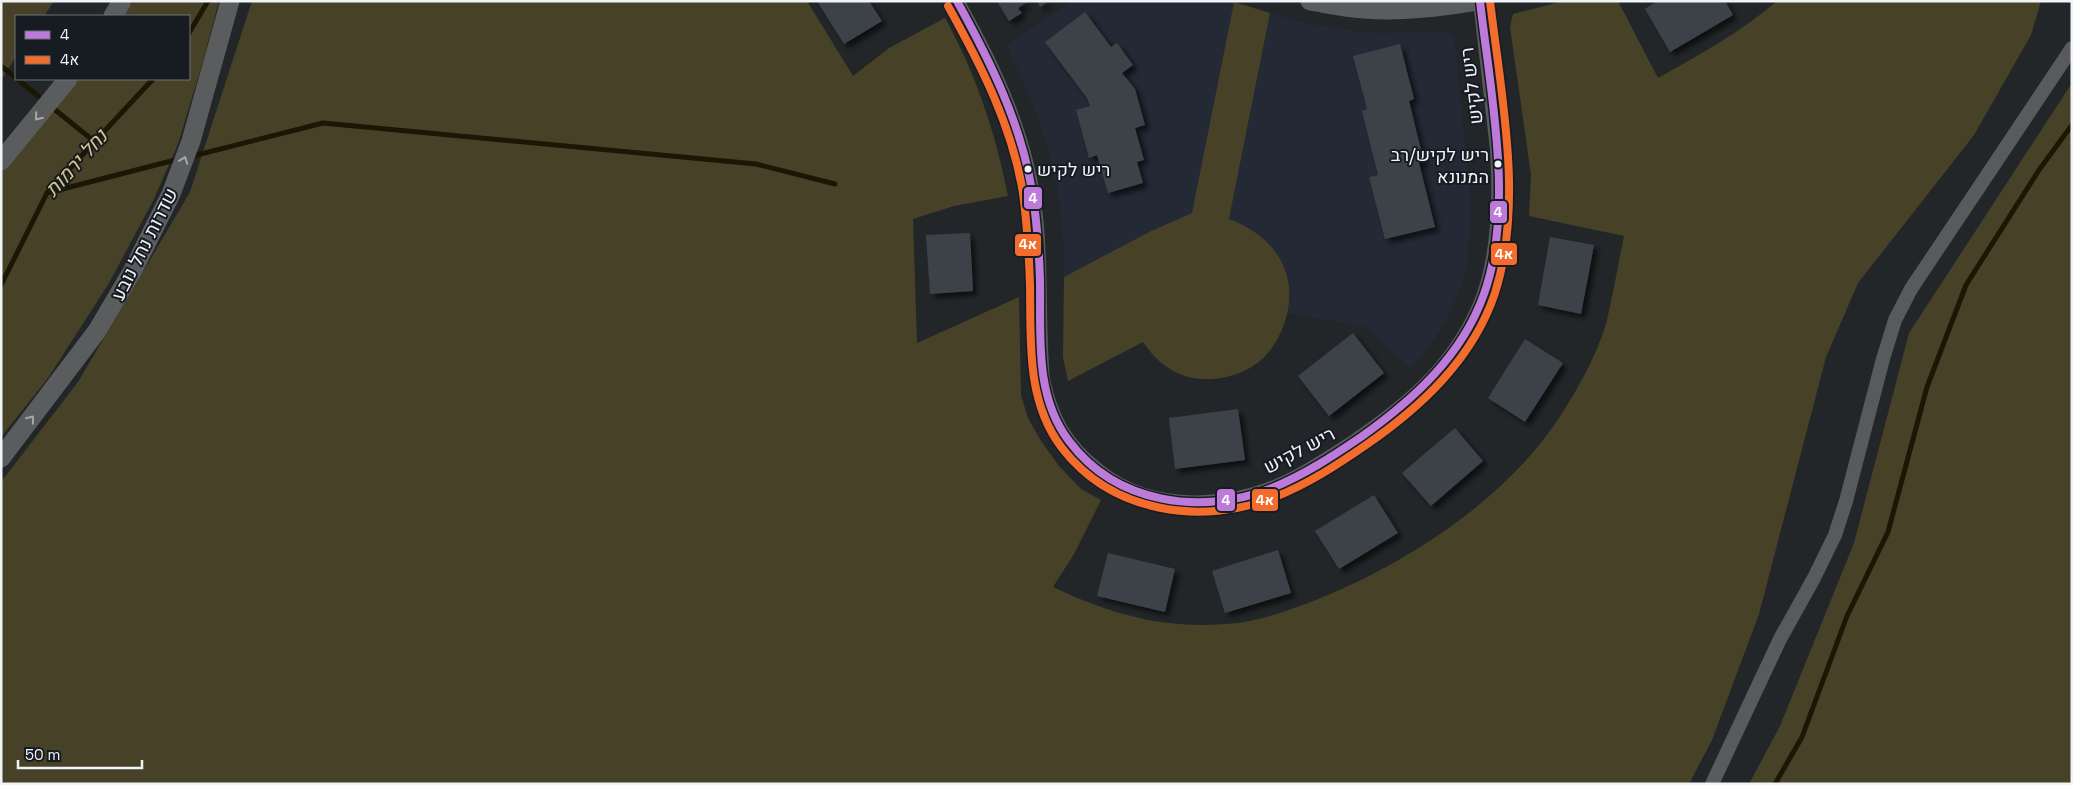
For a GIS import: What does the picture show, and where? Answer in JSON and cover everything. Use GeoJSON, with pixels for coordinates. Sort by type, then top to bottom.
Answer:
{"type":"FeatureCollection","features":[{"type":"Feature","properties":{"kind":"main road"},"geometry":{"type":"LineString","coordinates":[[115,15],[122,1]]}},
{"type":"Feature","properties":{"kind":"main road","name":"שדרות נחל נובע"},"geometry":{"type":"LineString","coordinates":[[1,458],[62,380],[97,331],[133,270],[171,194],[190,140],[230,1]]}},
{"type":"Feature","properties":{"kind":"main road"},"geometry":{"type":"LineString","coordinates":[[1310,1],[1364,9],[1426,8],[1478,1]]}},
{"type":"Feature","properties":{"kind":"main road"},"geometry":{"type":"LineString","coordinates":[[1,160],[67,80]]}},
{"type":"Feature","properties":{"kind":"street","name":"ריש לקיש"},"geometry":{"type":"LineString","coordinates":[[957,1],[986,52],[998,80],[1016,129],[1032,184],[1037,218],[1043,380],[1048,403],[1054,418],[1064,436],[1077,453],[1112,482],[1163,501],[1191,503],[1216,502],[1257,492],[1291,480],[1321,462],[1406,404],[1439,372],[1463,337],[1478,309],[1487,284],[1492,261],[1497,211],[1497,149],[1478,1]]}},
{"type":"Feature","properties":{"kind":"street"},"geometry":{"type":"LineString","coordinates":[[1712,784],[1780,639],[1814,578],[1835,535],[1846,501],[1882,359],[1895,320],[1911,290],[2072,48]]}},
{"type":"Feature","properties":{"kind":"shaded area"},"geometry":{"type":"Polygon","coordinates":[[[1,1],[54,1],[45,15],[15,15],[15,58],[1,81],[1,1]]]}},
{"type":"Feature","properties":{"kind":"shaded area"},"geometry":{"type":"Polygon","coordinates":[[[133,1],[219,1],[178,144],[154,199],[109,283],[48,378],[1,437],[1,171],[75,80],[190,80],[190,15],[124,15],[133,1]]]}},
{"type":"Feature","properties":{"kind":"shaded area"},"geometry":{"type":"Polygon","coordinates":[[[252,1],[807,1],[853,76],[889,48],[945,18],[966,61],[984,105],[1008,196],[954,206],[913,219],[917,343],[1019,297],[1021,395],[1028,418],[1041,441],[1059,466],[1081,489],[1101,500],[1074,554],[1053,587],[1074,597],[1116,612],[1158,622],[1203,625],[1249,621],[1294,608],[1351,585],[1420,547],[1484,501],[1513,474],[1539,446],[1561,415],[1586,371],[1598,347],[1606,324],[1624,236],[1529,216],[1531,175],[1510,27],[1513,14],[1563,1],[1618,1],[1658,78],[1734,33],[1777,1],[2041,1],[2031,35],[1974,135],[1858,283],[1826,357],[1759,614],[1712,740],[1689,784],[1,784],[1,482],[78,382],[190,192],[252,1]]]}},
{"type":"Feature","properties":{"kind":"shaded area"},"geometry":{"type":"Polygon","coordinates":[[[1069,1],[1234,2],[1192,213],[1149,232],[1064,277],[1063,237],[1058,193],[1049,151],[1032,102],[1006,45],[1070,3],[1069,1]]]}},
{"type":"Feature","properties":{"kind":"shaded area"},"geometry":{"type":"Polygon","coordinates":[[[1234,2],[1270,13],[1229,219],[1247,227],[1263,238],[1275,251],[1284,266],[1289,300],[1286,319],[1278,338],[1259,362],[1243,372],[1224,377],[1202,379],[1182,375],[1164,365],[1143,342],[1068,381],[1063,357],[1064,277],[1149,232],[1192,213],[1234,2]]]}},
{"type":"Feature","properties":{"kind":"shaded area"},"geometry":{"type":"Polygon","coordinates":[[[1270,13],[1305,23],[1346,30],[1378,33],[1441,31],[1449,32],[1454,37],[1471,200],[1468,265],[1460,290],[1445,322],[1428,349],[1410,368],[1366,327],[1287,313],[1291,296],[1229,219],[1270,13]]]}},
{"type":"Feature","properties":{"kind":"shaded area"},"geometry":{"type":"Polygon","coordinates":[[[2072,83],[2072,784],[1749,784],[1780,726],[1854,543],[1909,333],[2072,83]]]}},
{"type":"Feature","properties":{"kind":"building"},"geometry":{"type":"Polygon","coordinates":[[[817,1],[869,1],[882,21],[844,44],[817,1]]]}},
{"type":"Feature","properties":{"kind":"building"},"geometry":{"type":"Polygon","coordinates":[[[997,1],[1029,1],[1018,8],[1022,13],[1009,21],[997,1]]]}},
{"type":"Feature","properties":{"kind":"building"},"geometry":{"type":"Polygon","coordinates":[[[1037,1],[1049,1],[1040,7],[1037,1]]]}},
{"type":"Feature","properties":{"kind":"building"},"geometry":{"type":"Polygon","coordinates":[[[1657,1],[1725,1],[1733,15],[1670,52],[1645,9],[1657,1]]]}},
{"type":"Feature","properties":{"kind":"building"},"geometry":{"type":"Polygon","coordinates":[[[1085,12],[1111,47],[1117,43],[1133,65],[1122,73],[1135,89],[1145,125],[1135,128],[1144,160],[1137,162],[1143,183],[1108,193],[1097,155],[1089,158],[1076,110],[1090,106],[1087,98],[1045,42],[1085,12]]]}},
{"type":"Feature","properties":{"kind":"building"},"geometry":{"type":"Polygon","coordinates":[[[1400,44],[1414,99],[1409,101],[1424,162],[1419,163],[1435,227],[1385,239],[1369,177],[1378,175],[1362,111],[1367,109],[1353,56],[1400,44]]]}},
{"type":"Feature","properties":{"kind":"building"},"geometry":{"type":"Polygon","coordinates":[[[970,233],[973,291],[930,294],[926,235],[970,233]]]}},
{"type":"Feature","properties":{"kind":"building"},"geometry":{"type":"Polygon","coordinates":[[[1550,237],[1594,245],[1581,314],[1538,305],[1550,237]]]}},
{"type":"Feature","properties":{"kind":"building"},"geometry":{"type":"Polygon","coordinates":[[[1353,333],[1384,373],[1329,416],[1298,376],[1353,333]]]}},
{"type":"Feature","properties":{"kind":"building"},"geometry":{"type":"Polygon","coordinates":[[[1525,339],[1563,363],[1525,422],[1488,398],[1525,339]]]}},
{"type":"Feature","properties":{"kind":"building"},"geometry":{"type":"Polygon","coordinates":[[[1238,409],[1245,460],[1175,469],[1169,418],[1238,409]]]}},
{"type":"Feature","properties":{"kind":"building"},"geometry":{"type":"Polygon","coordinates":[[[1455,428],[1483,461],[1431,506],[1402,473],[1455,428]]]}},
{"type":"Feature","properties":{"kind":"building"},"geometry":{"type":"Polygon","coordinates":[[[1374,495],[1398,533],[1339,569],[1315,531],[1374,495]]]}},
{"type":"Feature","properties":{"kind":"building"},"geometry":{"type":"Polygon","coordinates":[[[1278,550],[1291,593],[1225,613],[1212,571],[1278,550]]]}},
{"type":"Feature","properties":{"kind":"building"},"geometry":{"type":"Polygon","coordinates":[[[1108,553],[1175,569],[1165,612],[1097,596],[1108,553]]]}},
{"type":"Feature","properties":{"kind":"waterway","name":"נחל ירמות"},"geometry":{"type":"LineString","coordinates":[[190,31],[208,1]]}},
{"type":"Feature","properties":{"kind":"waterway"},"geometry":{"type":"LineString","coordinates":[[1,66],[15,77]]}},
{"type":"Feature","properties":{"kind":"waterway"},"geometry":{"type":"LineString","coordinates":[[18,80],[95,142]]}},
{"type":"Feature","properties":{"kind":"waterway","name":"נחל ירמות"},"geometry":{"type":"LineString","coordinates":[[1,285],[47,193],[152,80]]}},
{"type":"Feature","properties":{"kind":"waterway"},"geometry":{"type":"LineString","coordinates":[[189,157],[323,123],[756,164],[835,184]]}},
{"type":"Feature","properties":{"kind":"waterway"},"geometry":{"type":"LineString","coordinates":[[1775,784],[1802,737],[1847,616],[1888,532],[1927,387],[1966,285],[2039,170],[2072,125]]}},
{"type":"Feature","properties":{"kind":"waterway"},"geometry":{"type":"LineString","coordinates":[[47,193],[179,159]]}},
{"type":"Feature","properties":{"kind":"transit line","name":"4"},"geometry":{"type":"LineString","coordinates":[[957,1],[1003,93],[1027,166],[1034,202],[1038,247],[1042,364],[1050,404],[1058,423],[1069,441],[1088,462],[1111,479],[1135,491],[1162,499],[1189,502],[1245,497],[1284,483],[1318,465],[1361,437],[1399,408],[1434,375],[1463,337],[1475,316],[1484,294],[1493,260],[1498,224],[1499,187],[1494,110],[1480,1]]}},
{"type":"Feature","properties":{"kind":"transit line","name":"4א"},"geometry":{"type":"LineString","coordinates":[[948,6],[994,96],[1018,168],[1028,239],[1033,370],[1036,391],[1050,430],[1062,448],[1083,470],[1106,487],[1132,500],[1160,508],[1218,511],[1247,506],[1287,492],[1322,474],[1366,445],[1425,398],[1443,380],[1459,360],[1485,317],[1495,293],[1504,258],[1508,222],[1509,185],[1508,148],[1490,1]]}},
{"type":"Feature","properties":{"kind":"place","name":"ריש לקיש/רב המנונא"},"geometry":{"type":"Point","coordinates":[1498,164]}},
{"type":"Feature","properties":{"kind":"place","name":"ריש לקיש"},"geometry":{"type":"Point","coordinates":[1028,169]}}]}
